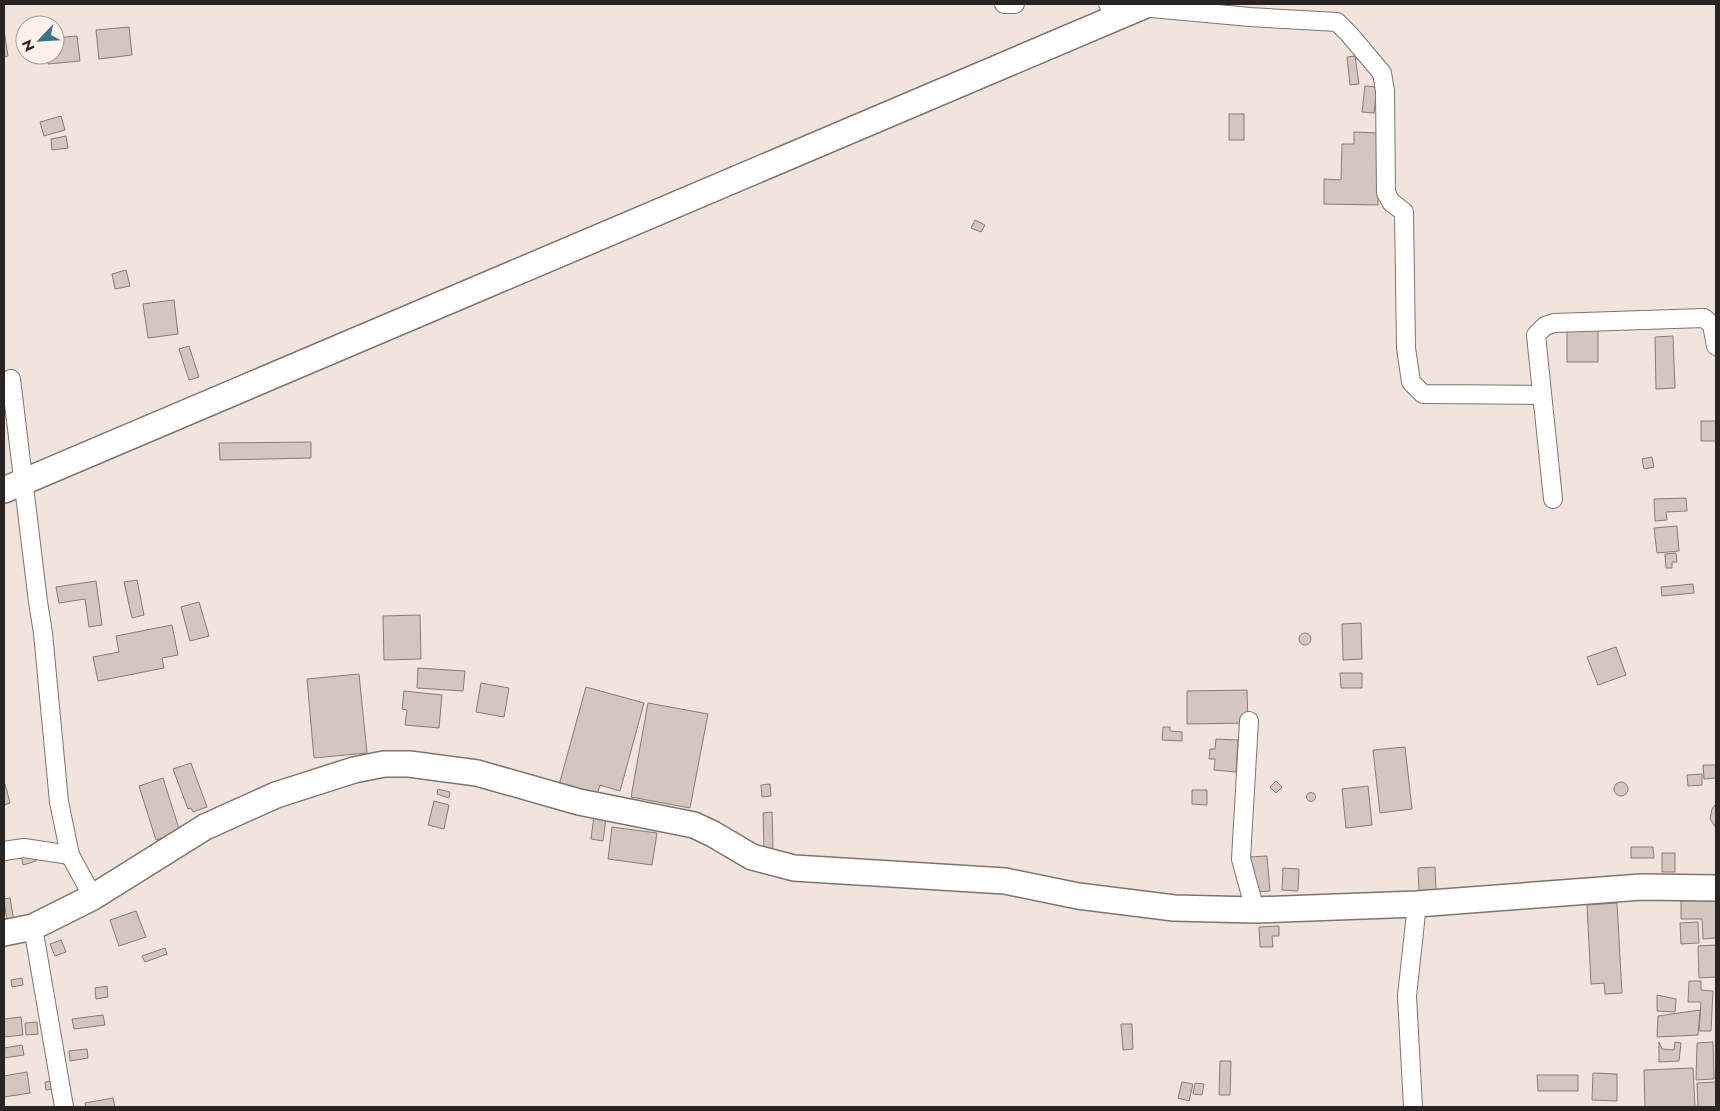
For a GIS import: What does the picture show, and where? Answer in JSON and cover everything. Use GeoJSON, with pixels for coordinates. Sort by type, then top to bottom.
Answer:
{"type":"FeatureCollection","features":[{"type":"Feature","properties":{"kind":"street"},"geometry":{"type":"LineString","coordinates":[[1004,4],[1015,4]]}},
{"type":"Feature","properties":{"kind":"street"},"geometry":{"type":"LineString","coordinates":[[1108,4],[1145,5],[1250,16],[1337,22],[1350,34],[1382,73],[1385,91],[1386,194],[1391,202],[1404,212],[1406,348],[1411,382],[1423,394],[1541,395]]}},
{"type":"Feature","properties":{"kind":"street"},"geometry":{"type":"LineString","coordinates":[[13,480],[1145,5]]}},
{"type":"Feature","properties":{"kind":"street"},"geometry":{"type":"LineString","coordinates":[[1553,499],[1536,335],[1545,326],[1554,324],[1704,318],[1712,325],[1716,346]]}},
{"type":"Feature","properties":{"kind":"street"},"geometry":{"type":"LineString","coordinates":[[11,379],[13,480],[44,633],[60,802],[70,855],[93,898]]}},
{"type":"Feature","properties":{"kind":"street"},"geometry":{"type":"LineString","coordinates":[[1248,721],[1241,859],[1255,910]]}},
{"type":"Feature","properties":{"kind":"street"},"geometry":{"type":"LineString","coordinates":[[4,933],[32,927],[93,898],[204,827],[276,795],[354,770],[384,764],[400,764],[477,773],[579,802],[694,825],[752,857],[794,868],[1005,881],[1078,896],[1174,908],[1255,910],[1417,904],[1641,887],[1716,888]]}},
{"type":"Feature","properties":{"kind":"street"},"geometry":{"type":"LineString","coordinates":[[4,852],[24,848],[70,855]]}},
{"type":"Feature","properties":{"kind":"street"},"geometry":{"type":"LineString","coordinates":[[1413,1107],[1407,996],[1417,904]]}},
{"type":"Feature","properties":{"kind":"street"},"geometry":{"type":"LineString","coordinates":[[32,927],[64,1107]]}},
{"type":"Feature","properties":{"kind":"building"},"geometry":{"type":"Polygon","coordinates":[[[129,27],[132,55],[99,59],[96,30],[129,27]]]}},
{"type":"Feature","properties":{"kind":"building"},"geometry":{"type":"Polygon","coordinates":[[[4,30],[8,56],[4,57],[4,30]]]}},
{"type":"Feature","properties":{"kind":"building"},"geometry":{"type":"Polygon","coordinates":[[[77,36],[80,61],[65,62],[65,37],[77,36]]]}},
{"type":"Feature","properties":{"kind":"building"},"geometry":{"type":"Polygon","coordinates":[[[1355,56],[1359,84],[1350,85],[1347,57],[1355,56]]]}},
{"type":"Feature","properties":{"kind":"building"},"geometry":{"type":"Polygon","coordinates":[[[1365,86],[1377,87],[1374,113],[1362,112],[1365,86]]]}},
{"type":"Feature","properties":{"kind":"building"},"geometry":{"type":"Polygon","coordinates":[[[1229,114],[1244,114],[1244,140],[1229,140],[1229,114]]]}},
{"type":"Feature","properties":{"kind":"building"},"geometry":{"type":"Polygon","coordinates":[[[61,116],[65,130],[44,136],[40,122],[61,116]]]}},
{"type":"Feature","properties":{"kind":"building"},"geometry":{"type":"Polygon","coordinates":[[[1354,132],[1379,133],[1378,205],[1324,204],[1324,179],[1341,180],[1342,144],[1354,144],[1354,132]]]}},
{"type":"Feature","properties":{"kind":"building"},"geometry":{"type":"Polygon","coordinates":[[[66,136],[68,148],[52,150],[51,139],[66,136]]]}},
{"type":"Feature","properties":{"kind":"building"},"geometry":{"type":"Polygon","coordinates":[[[975,220],[985,225],[981,232],[971,228],[975,220]]]}},
{"type":"Feature","properties":{"kind":"building"},"geometry":{"type":"Polygon","coordinates":[[[126,270],[130,286],[115,289],[112,274],[126,270]]]}},
{"type":"Feature","properties":{"kind":"building"},"geometry":{"type":"Polygon","coordinates":[[[174,300],[178,334],[148,338],[143,304],[174,300]]]}},
{"type":"Feature","properties":{"kind":"building"},"geometry":{"type":"Polygon","coordinates":[[[1567,330],[1598,330],[1598,362],[1567,362],[1567,330]]]}},
{"type":"Feature","properties":{"kind":"building"},"geometry":{"type":"Polygon","coordinates":[[[1673,336],[1675,388],[1656,389],[1655,337],[1673,336]]]}},
{"type":"Feature","properties":{"kind":"building"},"geometry":{"type":"Polygon","coordinates":[[[189,346],[199,377],[189,380],[179,349],[189,346]]]}},
{"type":"Feature","properties":{"kind":"building"},"geometry":{"type":"Polygon","coordinates":[[[1701,421],[1716,421],[1716,441],[1701,441],[1701,421]]]}},
{"type":"Feature","properties":{"kind":"building"},"geometry":{"type":"Polygon","coordinates":[[[311,442],[311,458],[220,460],[219,443],[311,442]]]}},
{"type":"Feature","properties":{"kind":"building"},"geometry":{"type":"Polygon","coordinates":[[[1652,457],[1654,467],[1644,469],[1642,459],[1652,457]]]}},
{"type":"Feature","properties":{"kind":"building"},"geometry":{"type":"Polygon","coordinates":[[[1686,498],[1687,511],[1666,512],[1667,520],[1655,521],[1654,499],[1686,498]]]}},
{"type":"Feature","properties":{"kind":"building"},"geometry":{"type":"Polygon","coordinates":[[[1677,526],[1679,551],[1657,553],[1654,528],[1677,526]]]}},
{"type":"Feature","properties":{"kind":"building"},"geometry":{"type":"Polygon","coordinates":[[[1676,553],[1677,562],[1672,562],[1672,568],[1666,568],[1665,554],[1676,553]]]}},
{"type":"Feature","properties":{"kind":"building"},"geometry":{"type":"Polygon","coordinates":[[[137,580],[144,615],[132,618],[124,582],[137,580]]]}},
{"type":"Feature","properties":{"kind":"building"},"geometry":{"type":"Polygon","coordinates":[[[96,581],[102,625],[89,627],[85,599],[59,603],[56,587],[96,581]]]}},
{"type":"Feature","properties":{"kind":"building"},"geometry":{"type":"Polygon","coordinates":[[[1693,584],[1694,593],[1662,596],[1661,587],[1693,584]]]}},
{"type":"Feature","properties":{"kind":"building"},"geometry":{"type":"Polygon","coordinates":[[[199,602],[209,636],[190,641],[181,607],[199,602]]]}},
{"type":"Feature","properties":{"kind":"building"},"geometry":{"type":"Polygon","coordinates":[[[420,615],[421,659],[384,660],[383,616],[420,615]]]}},
{"type":"Feature","properties":{"kind":"building"},"geometry":{"type":"Polygon","coordinates":[[[1361,623],[1362,659],[1343,660],[1342,624],[1361,623]]]}},
{"type":"Feature","properties":{"kind":"building"},"geometry":{"type":"Polygon","coordinates":[[[172,625],[178,655],[162,658],[164,668],[98,681],[93,657],[119,652],[116,636],[172,625]]]}},
{"type":"Feature","properties":{"kind":"building"},"geometry":{"type":"Polygon","coordinates":[[[1303,633],[1307,633],[1311,639],[1307,645],[1303,645],[1299,641],[1299,637],[1303,633]]]}},
{"type":"Feature","properties":{"kind":"building"},"geometry":{"type":"Polygon","coordinates":[[[1616,647],[1626,675],[1598,685],[1587,657],[1616,647]]]}},
{"type":"Feature","properties":{"kind":"building"},"geometry":{"type":"Polygon","coordinates":[[[418,668],[465,671],[463,691],[417,688],[418,668]]]}},
{"type":"Feature","properties":{"kind":"building"},"geometry":{"type":"Polygon","coordinates":[[[1340,673],[1362,673],[1362,688],[1341,688],[1340,673]]]}},
{"type":"Feature","properties":{"kind":"building"},"geometry":{"type":"Polygon","coordinates":[[[359,674],[367,753],[314,758],[307,679],[359,674]]]}},
{"type":"Feature","properties":{"kind":"building"},"geometry":{"type":"Polygon","coordinates":[[[481,683],[509,688],[504,717],[476,712],[481,683]]]}},
{"type":"Feature","properties":{"kind":"building"},"geometry":{"type":"Polygon","coordinates":[[[586,687],[644,703],[620,791],[600,785],[597,795],[559,785],[586,687]]]}},
{"type":"Feature","properties":{"kind":"building"},"geometry":{"type":"Polygon","coordinates":[[[1247,690],[1248,723],[1187,724],[1187,691],[1247,690]]]}},
{"type":"Feature","properties":{"kind":"building"},"geometry":{"type":"Polygon","coordinates":[[[404,691],[442,695],[439,728],[405,725],[407,710],[402,709],[404,691]]]}},
{"type":"Feature","properties":{"kind":"building"},"geometry":{"type":"Polygon","coordinates":[[[648,703],[708,714],[690,808],[631,797],[648,703]]]}},
{"type":"Feature","properties":{"kind":"building"},"geometry":{"type":"Polygon","coordinates":[[[1163,727],[1170,727],[1170,731],[1182,732],[1182,741],[1162,740],[1163,727]]]}},
{"type":"Feature","properties":{"kind":"building"},"geometry":{"type":"Polygon","coordinates":[[[1216,739],[1238,740],[1236,772],[1214,770],[1215,759],[1209,759],[1210,749],[1215,749],[1216,739]]]}},
{"type":"Feature","properties":{"kind":"building"},"geometry":{"type":"Polygon","coordinates":[[[1405,747],[1412,809],[1380,813],[1373,750],[1405,747]]]}},
{"type":"Feature","properties":{"kind":"building"},"geometry":{"type":"Polygon","coordinates":[[[191,763],[207,807],[193,812],[191,808],[188,809],[173,769],[191,763]]]}},
{"type":"Feature","properties":{"kind":"building"},"geometry":{"type":"Polygon","coordinates":[[[1703,765],[1716,765],[1716,778],[1704,779],[1703,765]]]}},
{"type":"Feature","properties":{"kind":"building"},"geometry":{"type":"Polygon","coordinates":[[[1702,774],[1702,785],[1688,786],[1687,775],[1702,774]]]}},
{"type":"Feature","properties":{"kind":"building"},"geometry":{"type":"Polygon","coordinates":[[[163,778],[180,832],[156,840],[139,786],[163,778]]]}},
{"type":"Feature","properties":{"kind":"building"},"geometry":{"type":"Polygon","coordinates":[[[1276,781],[1282,787],[1276,793],[1270,787],[1276,781]]]}},
{"type":"Feature","properties":{"kind":"building"},"geometry":{"type":"Polygon","coordinates":[[[1621,782],[1626,784],[1628,789],[1626,794],[1621,796],[1616,794],[1614,789],[1616,784],[1621,782]]]}},
{"type":"Feature","properties":{"kind":"building"},"geometry":{"type":"Polygon","coordinates":[[[4,784],[10,803],[4,805],[4,784]]]}},
{"type":"Feature","properties":{"kind":"building"},"geometry":{"type":"Polygon","coordinates":[[[770,784],[771,796],[762,797],[761,785],[770,784]]]}},
{"type":"Feature","properties":{"kind":"building"},"geometry":{"type":"Polygon","coordinates":[[[1368,786],[1372,825],[1346,828],[1342,789],[1368,786]]]}},
{"type":"Feature","properties":{"kind":"building"},"geometry":{"type":"Polygon","coordinates":[[[438,789],[450,792],[449,798],[437,794],[438,789]]]}},
{"type":"Feature","properties":{"kind":"building"},"geometry":{"type":"Polygon","coordinates":[[[1192,790],[1207,790],[1207,805],[1192,804],[1192,790]]]}},
{"type":"Feature","properties":{"kind":"building"},"geometry":{"type":"Polygon","coordinates":[[[1311,792],[1316,797],[1311,802],[1306,797],[1311,792]]]}},
{"type":"Feature","properties":{"kind":"building"},"geometry":{"type":"Polygon","coordinates":[[[434,801],[449,805],[444,829],[428,825],[434,801]]]}},
{"type":"Feature","properties":{"kind":"building"},"geometry":{"type":"Polygon","coordinates":[[[1716,805],[1716,828],[1710,819],[1716,805]]]}},
{"type":"Feature","properties":{"kind":"building"},"geometry":{"type":"Polygon","coordinates":[[[772,812],[773,848],[764,849],[763,813],[772,812]]]}},
{"type":"Feature","properties":{"kind":"building"},"geometry":{"type":"Polygon","coordinates":[[[594,816],[606,817],[603,841],[591,839],[594,816]]]}},
{"type":"Feature","properties":{"kind":"building"},"geometry":{"type":"Polygon","coordinates":[[[612,827],[657,833],[652,865],[608,859],[612,827]]]}},
{"type":"Feature","properties":{"kind":"building"},"geometry":{"type":"Polygon","coordinates":[[[1631,847],[1653,847],[1654,858],[1631,858],[1631,847]]]}},
{"type":"Feature","properties":{"kind":"building"},"geometry":{"type":"Polygon","coordinates":[[[34,852],[36,861],[23,865],[21,855],[34,852]]]}},
{"type":"Feature","properties":{"kind":"building"},"geometry":{"type":"Polygon","coordinates":[[[1662,853],[1675,853],[1675,872],[1662,872],[1662,853]]]}},
{"type":"Feature","properties":{"kind":"building"},"geometry":{"type":"Polygon","coordinates":[[[1267,856],[1270,891],[1254,892],[1250,857],[1267,856]]]}},
{"type":"Feature","properties":{"kind":"building"},"geometry":{"type":"Polygon","coordinates":[[[1435,867],[1436,892],[1419,892],[1418,868],[1435,867]]]}},
{"type":"Feature","properties":{"kind":"building"},"geometry":{"type":"Polygon","coordinates":[[[1283,868],[1299,869],[1298,891],[1282,890],[1283,868]]]}},
{"type":"Feature","properties":{"kind":"building"},"geometry":{"type":"Polygon","coordinates":[[[10,898],[14,921],[7,922],[4,899],[10,898]]]}},
{"type":"Feature","properties":{"kind":"building"},"geometry":{"type":"Polygon","coordinates":[[[1716,900],[1716,938],[1703,939],[1702,919],[1681,919],[1681,901],[1716,900]]]}},
{"type":"Feature","properties":{"kind":"building"},"geometry":{"type":"Polygon","coordinates":[[[1617,903],[1622,993],[1605,994],[1604,983],[1591,984],[1587,905],[1617,903]]]}},
{"type":"Feature","properties":{"kind":"building"},"geometry":{"type":"Polygon","coordinates":[[[136,911],[146,937],[119,946],[110,920],[136,911]]]}},
{"type":"Feature","properties":{"kind":"building"},"geometry":{"type":"Polygon","coordinates":[[[1698,922],[1699,943],[1681,944],[1680,923],[1698,922]]]}},
{"type":"Feature","properties":{"kind":"building"},"geometry":{"type":"Polygon","coordinates":[[[1279,926],[1279,936],[1272,936],[1273,947],[1260,947],[1259,927],[1279,926]]]}},
{"type":"Feature","properties":{"kind":"building"},"geometry":{"type":"Polygon","coordinates":[[[61,940],[66,952],[55,956],[50,944],[61,940]]]}},
{"type":"Feature","properties":{"kind":"building"},"geometry":{"type":"Polygon","coordinates":[[[1716,945],[1716,977],[1699,978],[1698,946],[1716,945]]]}},
{"type":"Feature","properties":{"kind":"building"},"geometry":{"type":"Polygon","coordinates":[[[165,948],[167,954],[145,962],[142,956],[165,948]]]}},
{"type":"Feature","properties":{"kind":"building"},"geometry":{"type":"Polygon","coordinates":[[[22,978],[23,985],[12,987],[11,980],[22,978]]]}},
{"type":"Feature","properties":{"kind":"building"},"geometry":{"type":"Polygon","coordinates":[[[1689,981],[1701,981],[1701,990],[1713,991],[1711,1031],[1699,1031],[1701,1002],[1688,1002],[1689,981]]]}},
{"type":"Feature","properties":{"kind":"building"},"geometry":{"type":"Polygon","coordinates":[[[107,986],[108,997],[96,999],[95,988],[107,986]]]}},
{"type":"Feature","properties":{"kind":"building"},"geometry":{"type":"Polygon","coordinates":[[[1657,995],[1676,999],[1675,1012],[1657,1011],[1657,995]]]}},
{"type":"Feature","properties":{"kind":"building"},"geometry":{"type":"Polygon","coordinates":[[[1700,1010],[1698,1035],[1657,1037],[1658,1016],[1700,1010]]]}},
{"type":"Feature","properties":{"kind":"building"},"geometry":{"type":"Polygon","coordinates":[[[103,1015],[105,1025],[74,1029],[72,1019],[103,1015]]]}},
{"type":"Feature","properties":{"kind":"building"},"geometry":{"type":"Polygon","coordinates":[[[21,1017],[23,1035],[4,1037],[4,1019],[21,1017]]]}},
{"type":"Feature","properties":{"kind":"building"},"geometry":{"type":"Polygon","coordinates":[[[37,1022],[38,1034],[26,1035],[25,1023],[37,1022]]]}},
{"type":"Feature","properties":{"kind":"building"},"geometry":{"type":"Polygon","coordinates":[[[1121,1024],[1132,1024],[1133,1049],[1123,1050],[1121,1024]]]}},
{"type":"Feature","properties":{"kind":"building"},"geometry":{"type":"Polygon","coordinates":[[[1659,1042],[1662,1049],[1674,1050],[1675,1042],[1681,1043],[1679,1061],[1659,1062],[1659,1042]]]}},
{"type":"Feature","properties":{"kind":"building"},"geometry":{"type":"Polygon","coordinates":[[[1713,1042],[1714,1079],[1696,1080],[1697,1043],[1713,1042]]]}},
{"type":"Feature","properties":{"kind":"building"},"geometry":{"type":"Polygon","coordinates":[[[22,1045],[24,1055],[4,1058],[4,1048],[22,1045]]]}},
{"type":"Feature","properties":{"kind":"building"},"geometry":{"type":"Polygon","coordinates":[[[87,1049],[88,1058],[70,1061],[69,1051],[87,1049]]]}},
{"type":"Feature","properties":{"kind":"building"},"geometry":{"type":"Polygon","coordinates":[[[1220,1061],[1231,1061],[1230,1095],[1219,1095],[1220,1061]]]}},
{"type":"Feature","properties":{"kind":"building"},"geometry":{"type":"Polygon","coordinates":[[[1693,1068],[1695,1107],[1645,1107],[1644,1070],[1693,1068]]]}},
{"type":"Feature","properties":{"kind":"building"},"geometry":{"type":"Polygon","coordinates":[[[27,1072],[30,1093],[4,1097],[4,1076],[27,1072]]]}},
{"type":"Feature","properties":{"kind":"building"},"geometry":{"type":"Polygon","coordinates":[[[1593,1073],[1617,1074],[1617,1101],[1592,1100],[1593,1073]]]}},
{"type":"Feature","properties":{"kind":"building"},"geometry":{"type":"Polygon","coordinates":[[[1537,1075],[1578,1075],[1578,1091],[1538,1091],[1537,1075]]]}},
{"type":"Feature","properties":{"kind":"building"},"geometry":{"type":"Polygon","coordinates":[[[53,1081],[54,1089],[46,1090],[45,1082],[53,1081]]]}},
{"type":"Feature","properties":{"kind":"building"},"geometry":{"type":"Polygon","coordinates":[[[1182,1082],[1193,1084],[1189,1101],[1178,1098],[1182,1082]]]}},
{"type":"Feature","properties":{"kind":"building"},"geometry":{"type":"Polygon","coordinates":[[[1716,1082],[1716,1107],[1698,1107],[1697,1083],[1716,1082]]]}},
{"type":"Feature","properties":{"kind":"building"},"geometry":{"type":"Polygon","coordinates":[[[1195,1083],[1204,1084],[1202,1095],[1193,1094],[1195,1083]]]}},
{"type":"Feature","properties":{"kind":"building"},"geometry":{"type":"Polygon","coordinates":[[[113,1098],[115,1107],[86,1107],[85,1103],[113,1098]]]}}]}
